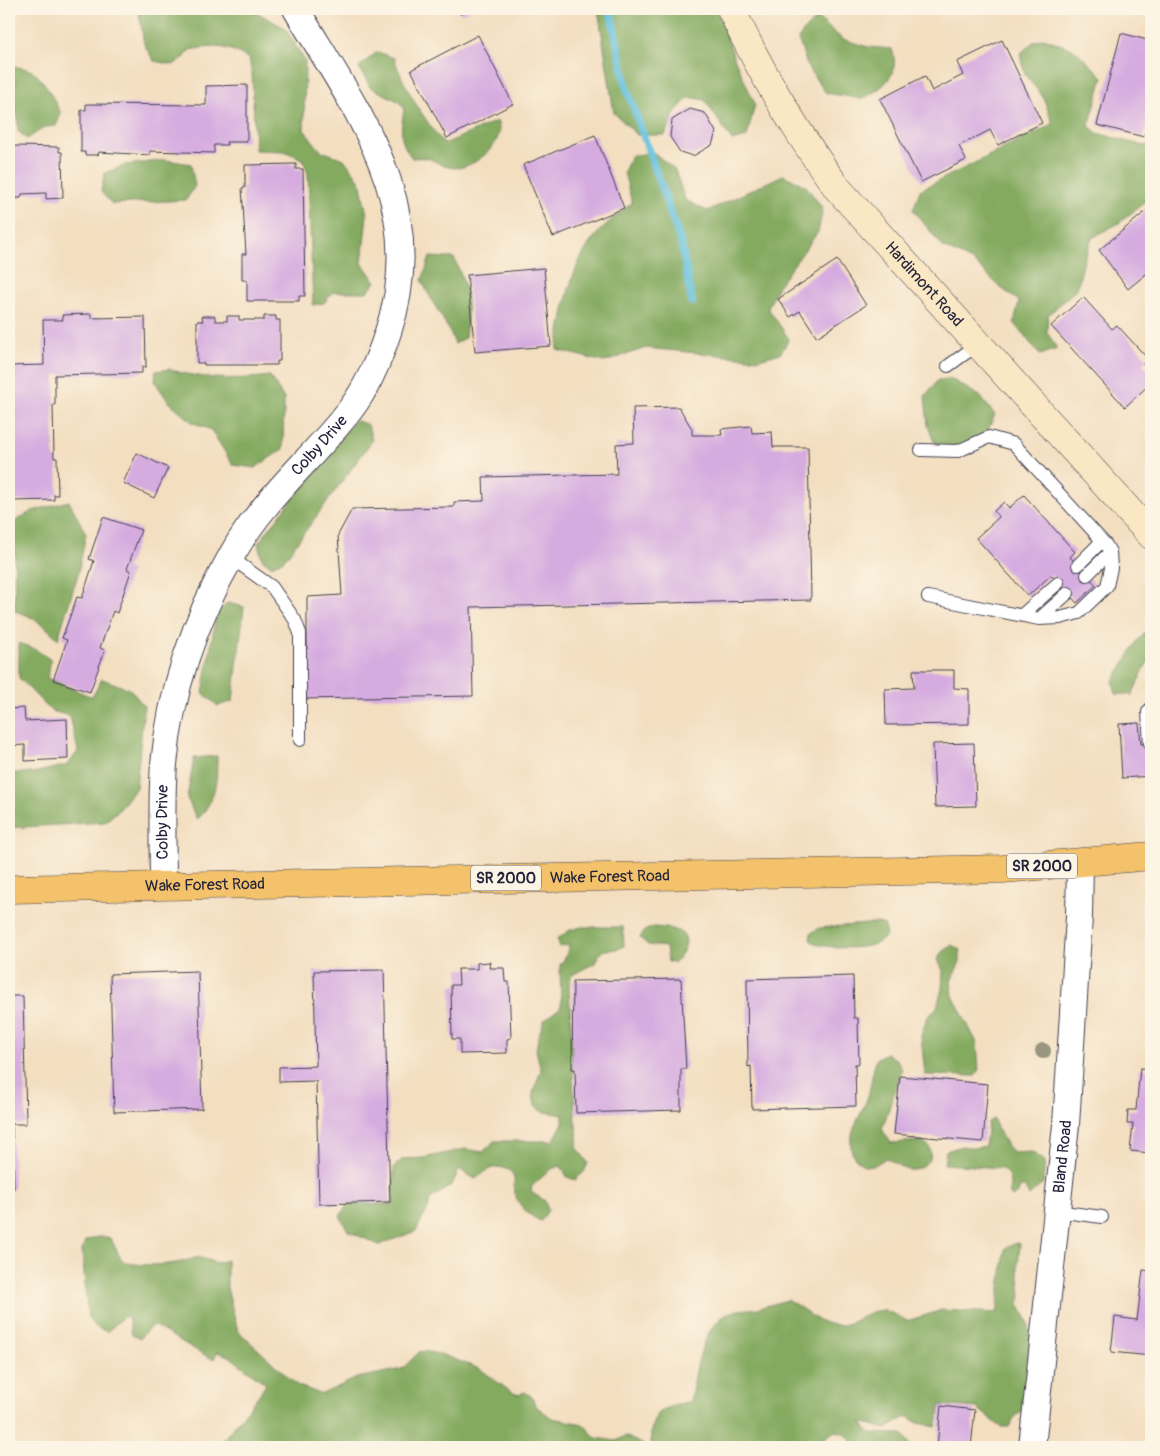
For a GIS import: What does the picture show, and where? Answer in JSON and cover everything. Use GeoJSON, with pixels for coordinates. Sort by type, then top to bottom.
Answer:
{"type":"FeatureCollection","features":[{"type":"Feature","properties":{"kind":"main road","name":"Wake Forest Road"},"geometry":{"type":"LineString","coordinates":[[9,889],[1004,869],[1151,856]]}},
{"type":"Feature","properties":{"kind":"street","name":"Colby Drive"},"geometry":{"type":"LineString","coordinates":[[163,886],[164,765],[176,690],[184,658],[198,622],[230,558],[258,516],[351,409],[368,383],[377,364],[395,313],[401,253],[399,222],[394,194],[383,163],[367,131],[296,9]]}},
{"type":"Feature","properties":{"kind":"street","name":"Hardimont Road"},"geometry":{"type":"LineString","coordinates":[[731,9],[776,97],[804,143],[838,189],[1151,535]]}},
{"type":"Feature","properties":{"kind":"street","name":"Bland Road"},"geometry":{"type":"LineString","coordinates":[[1032,1447],[1071,1059],[1080,863]]}},
{"type":"Feature","properties":{"kind":"lane"},"geometry":{"type":"LineString","coordinates":[[948,366],[977,344]]}},
{"type":"Feature","properties":{"kind":"lane"},"geometry":{"type":"LineString","coordinates":[[921,450],[958,451],[989,437],[1014,444],[1102,541],[1110,552],[1111,568],[1107,586],[1079,612],[1060,618],[1039,619],[1023,614],[928,597]]}},
{"type":"Feature","properties":{"kind":"lane"},"geometry":{"type":"LineString","coordinates":[[1078,565],[1102,541]]}},
{"type":"Feature","properties":{"kind":"lane"},"geometry":{"type":"LineString","coordinates":[[1087,575],[1110,552]]}},
{"type":"Feature","properties":{"kind":"lane"},"geometry":{"type":"LineString","coordinates":[[230,558],[272,587],[295,620],[300,633],[300,740]]}},
{"type":"Feature","properties":{"kind":"lane"},"geometry":{"type":"LineString","coordinates":[[1023,614],[1058,583]]}},
{"type":"Feature","properties":{"kind":"lane"},"geometry":{"type":"LineString","coordinates":[[1039,619],[1068,593]]}},
{"type":"Feature","properties":{"kind":"lane"},"geometry":{"type":"LineString","coordinates":[[1150,743],[1148,712],[1151,708]]}},
{"type":"Feature","properties":{"kind":"lane"},"geometry":{"type":"LineString","coordinates":[[1151,776],[1151,783]]}},
{"type":"Feature","properties":{"kind":"lane"},"geometry":{"type":"LineString","coordinates":[[1056,1211],[1102,1217]]}},
{"type":"Feature","properties":{"kind":"green space"},"geometry":{"type":"Polygon","coordinates":[[[141,9],[256,9],[258,13],[285,28],[305,61],[304,130],[321,151],[344,159],[360,181],[367,215],[362,263],[376,282],[367,292],[333,292],[324,303],[313,305],[308,174],[303,159],[284,151],[255,150],[252,73],[249,59],[233,51],[214,47],[189,50],[185,57],[173,65],[154,61],[144,44],[139,12],[141,9]]]}},
{"type":"Feature","properties":{"kind":"green space"},"geometry":{"type":"Polygon","coordinates":[[[598,9],[717,9],[735,60],[755,104],[747,137],[732,141],[705,100],[689,97],[676,111],[665,135],[637,135],[614,113],[598,9]]]}},
{"type":"Feature","properties":{"kind":"green space"},"geometry":{"type":"Polygon","coordinates":[[[818,18],[842,39],[868,47],[892,49],[894,66],[888,80],[877,90],[862,99],[826,93],[808,68],[798,39],[806,28],[818,18]]]}},
{"type":"Feature","properties":{"kind":"green space"},"geometry":{"type":"Polygon","coordinates":[[[1044,38],[1075,50],[1103,77],[1089,126],[1097,133],[1144,146],[1151,144],[1151,197],[1119,223],[1092,238],[1077,289],[1048,315],[1047,332],[1057,349],[1040,355],[1014,323],[1019,301],[1001,288],[974,262],[943,247],[913,210],[920,190],[1053,124],[1043,97],[1025,75],[1020,54],[1032,43],[1044,38]]]}},
{"type":"Feature","properties":{"kind":"green space"},"geometry":{"type":"Polygon","coordinates":[[[377,52],[394,58],[415,103],[444,144],[497,121],[499,132],[497,140],[492,147],[472,164],[464,167],[449,167],[429,159],[412,158],[404,146],[402,134],[404,108],[398,101],[370,87],[359,67],[377,52]]]}},
{"type":"Feature","properties":{"kind":"green space"},"geometry":{"type":"Polygon","coordinates":[[[9,65],[32,71],[41,80],[61,114],[56,126],[45,127],[27,139],[18,131],[18,120],[13,105],[9,103],[9,65]]]}},
{"type":"Feature","properties":{"kind":"green space"},"geometry":{"type":"Polygon","coordinates":[[[653,152],[675,170],[685,200],[707,211],[783,175],[806,186],[823,209],[818,232],[778,286],[768,308],[789,339],[781,353],[759,359],[646,348],[604,362],[557,350],[567,295],[576,268],[590,243],[599,232],[632,203],[624,172],[631,156],[653,152]]]}},
{"type":"Feature","properties":{"kind":"green space"},"geometry":{"type":"Polygon","coordinates":[[[166,160],[191,164],[195,186],[186,200],[112,204],[101,192],[105,173],[126,165],[166,160]]]}},
{"type":"Feature","properties":{"kind":"green space"},"geometry":{"type":"Polygon","coordinates":[[[430,257],[454,258],[463,280],[467,297],[465,338],[455,344],[422,281],[430,257]]]}},
{"type":"Feature","properties":{"kind":"green space"},"geometry":{"type":"Polygon","coordinates":[[[169,369],[181,373],[219,378],[270,376],[284,399],[283,449],[255,468],[233,465],[211,430],[192,422],[169,402],[155,382],[156,371],[169,369]]]}},
{"type":"Feature","properties":{"kind":"green space"},"geometry":{"type":"Polygon","coordinates":[[[951,379],[980,396],[995,415],[981,445],[970,454],[934,442],[928,426],[925,396],[938,380],[951,379]]]}},
{"type":"Feature","properties":{"kind":"green space"},"geometry":{"type":"Polygon","coordinates":[[[355,420],[368,425],[372,441],[284,560],[271,566],[262,559],[258,543],[355,420]]]}},
{"type":"Feature","properties":{"kind":"green space"},"geometry":{"type":"Polygon","coordinates":[[[69,501],[86,534],[78,574],[58,639],[39,622],[15,611],[14,522],[32,511],[69,501]]]}},
{"type":"Feature","properties":{"kind":"green space"},"geometry":{"type":"Polygon","coordinates":[[[227,603],[244,607],[233,701],[218,706],[203,693],[216,616],[227,603]]]}},
{"type":"Feature","properties":{"kind":"green space"},"geometry":{"type":"Polygon","coordinates":[[[1151,628],[1151,662],[1147,663],[1132,695],[1116,694],[1113,681],[1138,640],[1151,628]]]}},
{"type":"Feature","properties":{"kind":"green space"},"geometry":{"type":"Polygon","coordinates":[[[19,643],[35,649],[51,660],[47,678],[92,697],[102,679],[130,689],[144,706],[136,788],[119,810],[105,822],[9,828],[9,773],[33,773],[68,765],[78,751],[70,716],[51,711],[19,678],[19,643]]]}},
{"type":"Feature","properties":{"kind":"green space"},"geometry":{"type":"Polygon","coordinates":[[[217,756],[217,774],[212,798],[197,820],[187,798],[194,758],[217,756]]]}},
{"type":"Feature","properties":{"kind":"green space"},"geometry":{"type":"Polygon","coordinates":[[[878,923],[884,925],[886,934],[881,941],[871,945],[857,948],[842,948],[817,944],[810,940],[811,933],[819,928],[878,923]]]}},
{"type":"Feature","properties":{"kind":"green space"},"geometry":{"type":"Polygon","coordinates":[[[582,927],[623,927],[624,946],[618,949],[605,950],[598,956],[595,963],[572,975],[569,983],[577,1147],[588,1163],[584,1172],[575,1180],[567,1177],[561,1166],[551,1169],[532,1186],[531,1192],[545,1201],[548,1210],[541,1221],[528,1213],[520,1205],[515,1195],[513,1174],[507,1169],[491,1168],[475,1179],[459,1169],[452,1185],[429,1200],[429,1207],[416,1231],[379,1245],[348,1231],[340,1216],[348,1204],[393,1204],[394,1167],[403,1159],[424,1158],[465,1149],[483,1152],[494,1141],[553,1141],[563,1123],[563,1115],[541,1111],[535,1106],[533,1093],[541,1070],[536,1050],[544,1020],[561,1007],[560,965],[567,955],[569,945],[560,947],[557,939],[570,930],[582,927]]]}},
{"type":"Feature","properties":{"kind":"green space"},"geometry":{"type":"Polygon","coordinates":[[[653,927],[672,929],[684,935],[686,940],[685,946],[675,963],[668,962],[666,947],[648,945],[640,938],[644,931],[653,927]]]}},
{"type":"Feature","properties":{"kind":"green space"},"geometry":{"type":"Polygon","coordinates":[[[952,945],[960,950],[960,962],[951,981],[953,996],[977,1043],[979,1072],[975,1076],[925,1075],[921,1036],[927,1018],[937,1007],[942,989],[943,970],[938,960],[940,954],[952,945]]]}},
{"type":"Feature","properties":{"kind":"green space"},"geometry":{"type":"Polygon","coordinates":[[[886,1053],[897,1060],[902,1070],[882,1129],[891,1143],[920,1141],[929,1146],[931,1154],[929,1160],[915,1170],[905,1169],[886,1158],[875,1165],[864,1166],[853,1155],[851,1147],[853,1131],[867,1099],[875,1062],[877,1058],[886,1053]]]}},
{"type":"Feature","properties":{"kind":"green space"},"geometry":{"type":"Polygon","coordinates":[[[993,1119],[1007,1146],[1014,1153],[1032,1152],[1045,1161],[1043,1183],[1029,1196],[1025,1187],[1020,1187],[1018,1193],[1012,1197],[1009,1193],[1010,1182],[1008,1176],[1001,1168],[944,1164],[946,1151],[962,1146],[976,1148],[985,1146],[988,1122],[993,1119]]]}},
{"type":"Feature","properties":{"kind":"green space"},"geometry":{"type":"Polygon","coordinates":[[[102,1236],[111,1239],[122,1261],[130,1263],[160,1265],[181,1262],[197,1257],[217,1263],[227,1260],[227,1288],[238,1331],[298,1386],[322,1394],[357,1378],[402,1369],[419,1352],[424,1351],[443,1355],[480,1369],[511,1392],[519,1395],[524,1392],[531,1396],[537,1407],[552,1418],[583,1424],[596,1438],[616,1441],[625,1436],[648,1447],[216,1447],[243,1416],[266,1384],[229,1356],[217,1352],[214,1359],[208,1357],[153,1325],[140,1339],[132,1335],[128,1316],[123,1317],[108,1331],[99,1329],[94,1325],[88,1318],[82,1251],[85,1241],[102,1236]]]}},
{"type":"Feature","properties":{"kind":"green space"},"geometry":{"type":"Polygon","coordinates":[[[1016,1243],[1020,1244],[1018,1268],[1021,1296],[1019,1304],[1028,1322],[1032,1340],[1026,1407],[1014,1418],[1009,1427],[1001,1427],[977,1408],[941,1405],[936,1427],[916,1422],[908,1416],[886,1429],[861,1422],[870,1433],[903,1434],[912,1447],[855,1447],[847,1436],[835,1431],[823,1439],[819,1447],[652,1447],[651,1432],[653,1422],[663,1410],[690,1401],[697,1365],[705,1341],[710,1330],[727,1314],[788,1300],[818,1320],[832,1325],[848,1323],[877,1311],[888,1312],[907,1321],[942,1310],[997,1313],[1005,1248],[1016,1243]]]}},
{"type":"Feature","properties":{"kind":"building"},"geometry":{"type":"Polygon","coordinates":[[[458,9],[472,9],[460,14],[458,9]]]}},
{"type":"Feature","properties":{"kind":"building"},"geometry":{"type":"Polygon","coordinates":[[[1121,33],[1151,41],[1151,123],[1148,122],[1144,137],[1097,125],[1121,33]]]}},
{"type":"Feature","properties":{"kind":"building"},"geometry":{"type":"Polygon","coordinates":[[[478,35],[513,104],[447,138],[411,70],[478,35]]]}},
{"type":"Feature","properties":{"kind":"building"},"geometry":{"type":"Polygon","coordinates":[[[1002,40],[1042,123],[998,145],[990,130],[959,146],[966,160],[921,182],[880,99],[925,76],[932,91],[963,75],[957,62],[1002,40]]]}},
{"type":"Feature","properties":{"kind":"building"},"geometry":{"type":"Polygon","coordinates":[[[247,85],[247,142],[226,142],[227,145],[214,145],[214,153],[150,151],[150,155],[99,152],[98,155],[85,155],[85,152],[81,152],[81,110],[86,110],[86,104],[206,105],[206,86],[247,85]]]}},
{"type":"Feature","properties":{"kind":"building"},"geometry":{"type":"Polygon","coordinates":[[[690,109],[705,113],[716,132],[712,145],[693,156],[680,152],[670,137],[672,120],[690,109]]]}},
{"type":"Feature","properties":{"kind":"building"},"geometry":{"type":"Polygon","coordinates":[[[595,135],[624,208],[553,237],[523,165],[595,135]]]}},
{"type":"Feature","properties":{"kind":"building"},"geometry":{"type":"Polygon","coordinates":[[[9,147],[59,147],[59,152],[62,152],[63,198],[46,199],[46,193],[22,194],[21,198],[9,198],[9,147]]]}},
{"type":"Feature","properties":{"kind":"building"},"geometry":{"type":"Polygon","coordinates":[[[296,164],[296,169],[303,169],[305,296],[299,296],[299,301],[247,301],[247,280],[242,280],[242,254],[246,254],[242,188],[245,188],[245,165],[296,164]]]}},
{"type":"Feature","properties":{"kind":"building"},"geometry":{"type":"Polygon","coordinates":[[[1151,207],[1151,270],[1128,289],[1099,250],[1151,207]]]}},
{"type":"Feature","properties":{"kind":"building"},"geometry":{"type":"Polygon","coordinates":[[[837,260],[866,305],[817,337],[800,311],[790,317],[778,299],[837,260]]]}},
{"type":"Feature","properties":{"kind":"building"},"geometry":{"type":"Polygon","coordinates":[[[544,268],[551,346],[475,352],[467,275],[544,268]]]}},
{"type":"Feature","properties":{"kind":"building"},"geometry":{"type":"Polygon","coordinates":[[[1083,297],[1112,329],[1117,325],[1148,359],[1143,364],[1151,373],[1151,383],[1125,407],[1051,326],[1083,297]]]}},
{"type":"Feature","properties":{"kind":"building"},"geometry":{"type":"Polygon","coordinates":[[[91,314],[91,318],[145,317],[146,367],[142,367],[142,373],[55,375],[55,405],[53,405],[54,458],[57,458],[58,495],[54,495],[54,500],[11,501],[9,366],[44,365],[43,320],[63,320],[62,315],[91,314]]]}},
{"type":"Feature","properties":{"kind":"building"},"geometry":{"type":"Polygon","coordinates":[[[202,316],[215,316],[215,321],[227,321],[227,316],[239,316],[239,320],[264,320],[264,316],[276,316],[276,320],[280,320],[280,361],[277,361],[277,365],[204,365],[204,363],[197,363],[197,321],[203,321],[202,316]]]}},
{"type":"Feature","properties":{"kind":"building"},"geometry":{"type":"Polygon","coordinates":[[[679,407],[692,429],[692,435],[722,435],[721,429],[751,426],[752,433],[772,432],[773,447],[808,447],[811,600],[471,607],[473,696],[303,699],[301,649],[307,649],[307,597],[342,595],[338,535],[352,509],[454,507],[454,502],[484,501],[483,477],[617,474],[616,444],[634,443],[633,408],[679,407]]]}},
{"type":"Feature","properties":{"kind":"building"},"geometry":{"type":"Polygon","coordinates":[[[137,453],[168,468],[154,498],[123,483],[137,453]]]}},
{"type":"Feature","properties":{"kind":"building"},"geometry":{"type":"Polygon","coordinates":[[[1024,495],[1075,552],[1070,557],[1096,585],[1077,603],[1051,575],[1028,596],[976,538],[999,517],[994,511],[1004,502],[1009,508],[1024,495]]]}},
{"type":"Feature","properties":{"kind":"building"},"geometry":{"type":"Polygon","coordinates":[[[103,517],[141,530],[127,569],[131,571],[117,613],[113,611],[100,648],[105,650],[90,692],[53,680],[67,640],[62,638],[77,597],[82,598],[94,561],[89,559],[103,517]]]}},
{"type":"Feature","properties":{"kind":"building"},"geometry":{"type":"Polygon","coordinates":[[[913,670],[954,670],[954,688],[969,689],[969,724],[886,725],[885,689],[914,688],[913,670]]]}},
{"type":"Feature","properties":{"kind":"building"},"geometry":{"type":"Polygon","coordinates":[[[24,708],[25,721],[67,719],[68,759],[25,761],[25,745],[9,746],[9,709],[24,708]]]}},
{"type":"Feature","properties":{"kind":"building"},"geometry":{"type":"Polygon","coordinates":[[[1139,723],[1141,744],[1151,743],[1151,776],[1122,778],[1119,724],[1139,723]]]}},
{"type":"Feature","properties":{"kind":"building"},"geometry":{"type":"Polygon","coordinates":[[[974,743],[976,806],[935,807],[933,744],[974,743]]]}},
{"type":"Feature","properties":{"kind":"building"},"geometry":{"type":"Polygon","coordinates":[[[490,962],[489,968],[504,968],[505,982],[509,982],[511,1038],[507,1039],[507,1053],[460,1054],[460,1039],[452,1039],[451,985],[459,985],[458,969],[477,969],[477,963],[490,962]]]}},
{"type":"Feature","properties":{"kind":"building"},"geometry":{"type":"Polygon","coordinates":[[[384,970],[390,1202],[319,1204],[316,1081],[279,1082],[279,1067],[316,1066],[314,971],[384,970]]]}},
{"type":"Feature","properties":{"kind":"building"},"geometry":{"type":"Polygon","coordinates":[[[198,971],[202,1109],[114,1112],[110,974],[198,971]]]}},
{"type":"Feature","properties":{"kind":"building"},"geometry":{"type":"Polygon","coordinates":[[[853,976],[854,1018],[858,1018],[859,1064],[855,1064],[856,1106],[752,1109],[751,1066],[748,1067],[747,979],[853,976]]]}},
{"type":"Feature","properties":{"kind":"building"},"geometry":{"type":"Polygon","coordinates":[[[681,979],[686,1069],[681,1069],[681,1110],[576,1113],[575,1069],[572,1069],[573,981],[681,979]]]}},
{"type":"Feature","properties":{"kind":"building"},"geometry":{"type":"Polygon","coordinates":[[[9,996],[23,996],[26,1124],[12,1124],[14,1189],[9,1189],[9,996]]]}},
{"type":"Feature","properties":{"kind":"building"},"geometry":{"type":"Polygon","coordinates":[[[1140,1068],[1151,1069],[1151,1153],[1130,1151],[1133,1124],[1127,1124],[1128,1110],[1136,1110],[1140,1068]]]}},
{"type":"Feature","properties":{"kind":"building"},"geometry":{"type":"Polygon","coordinates":[[[900,1076],[988,1084],[983,1142],[894,1134],[900,1076]]]}},
{"type":"Feature","properties":{"kind":"building"},"geometry":{"type":"Polygon","coordinates":[[[1143,1270],[1151,1271],[1151,1356],[1111,1352],[1115,1317],[1137,1320],[1143,1270]]]}},
{"type":"Feature","properties":{"kind":"building"},"geometry":{"type":"Polygon","coordinates":[[[941,1406],[975,1410],[971,1447],[937,1447],[941,1406]]]}},
{"type":"Feature","properties":{"kind":"waterway"},"geometry":{"type":"LineString","coordinates":[[610,9],[627,89],[681,243],[692,302]]}}]}
